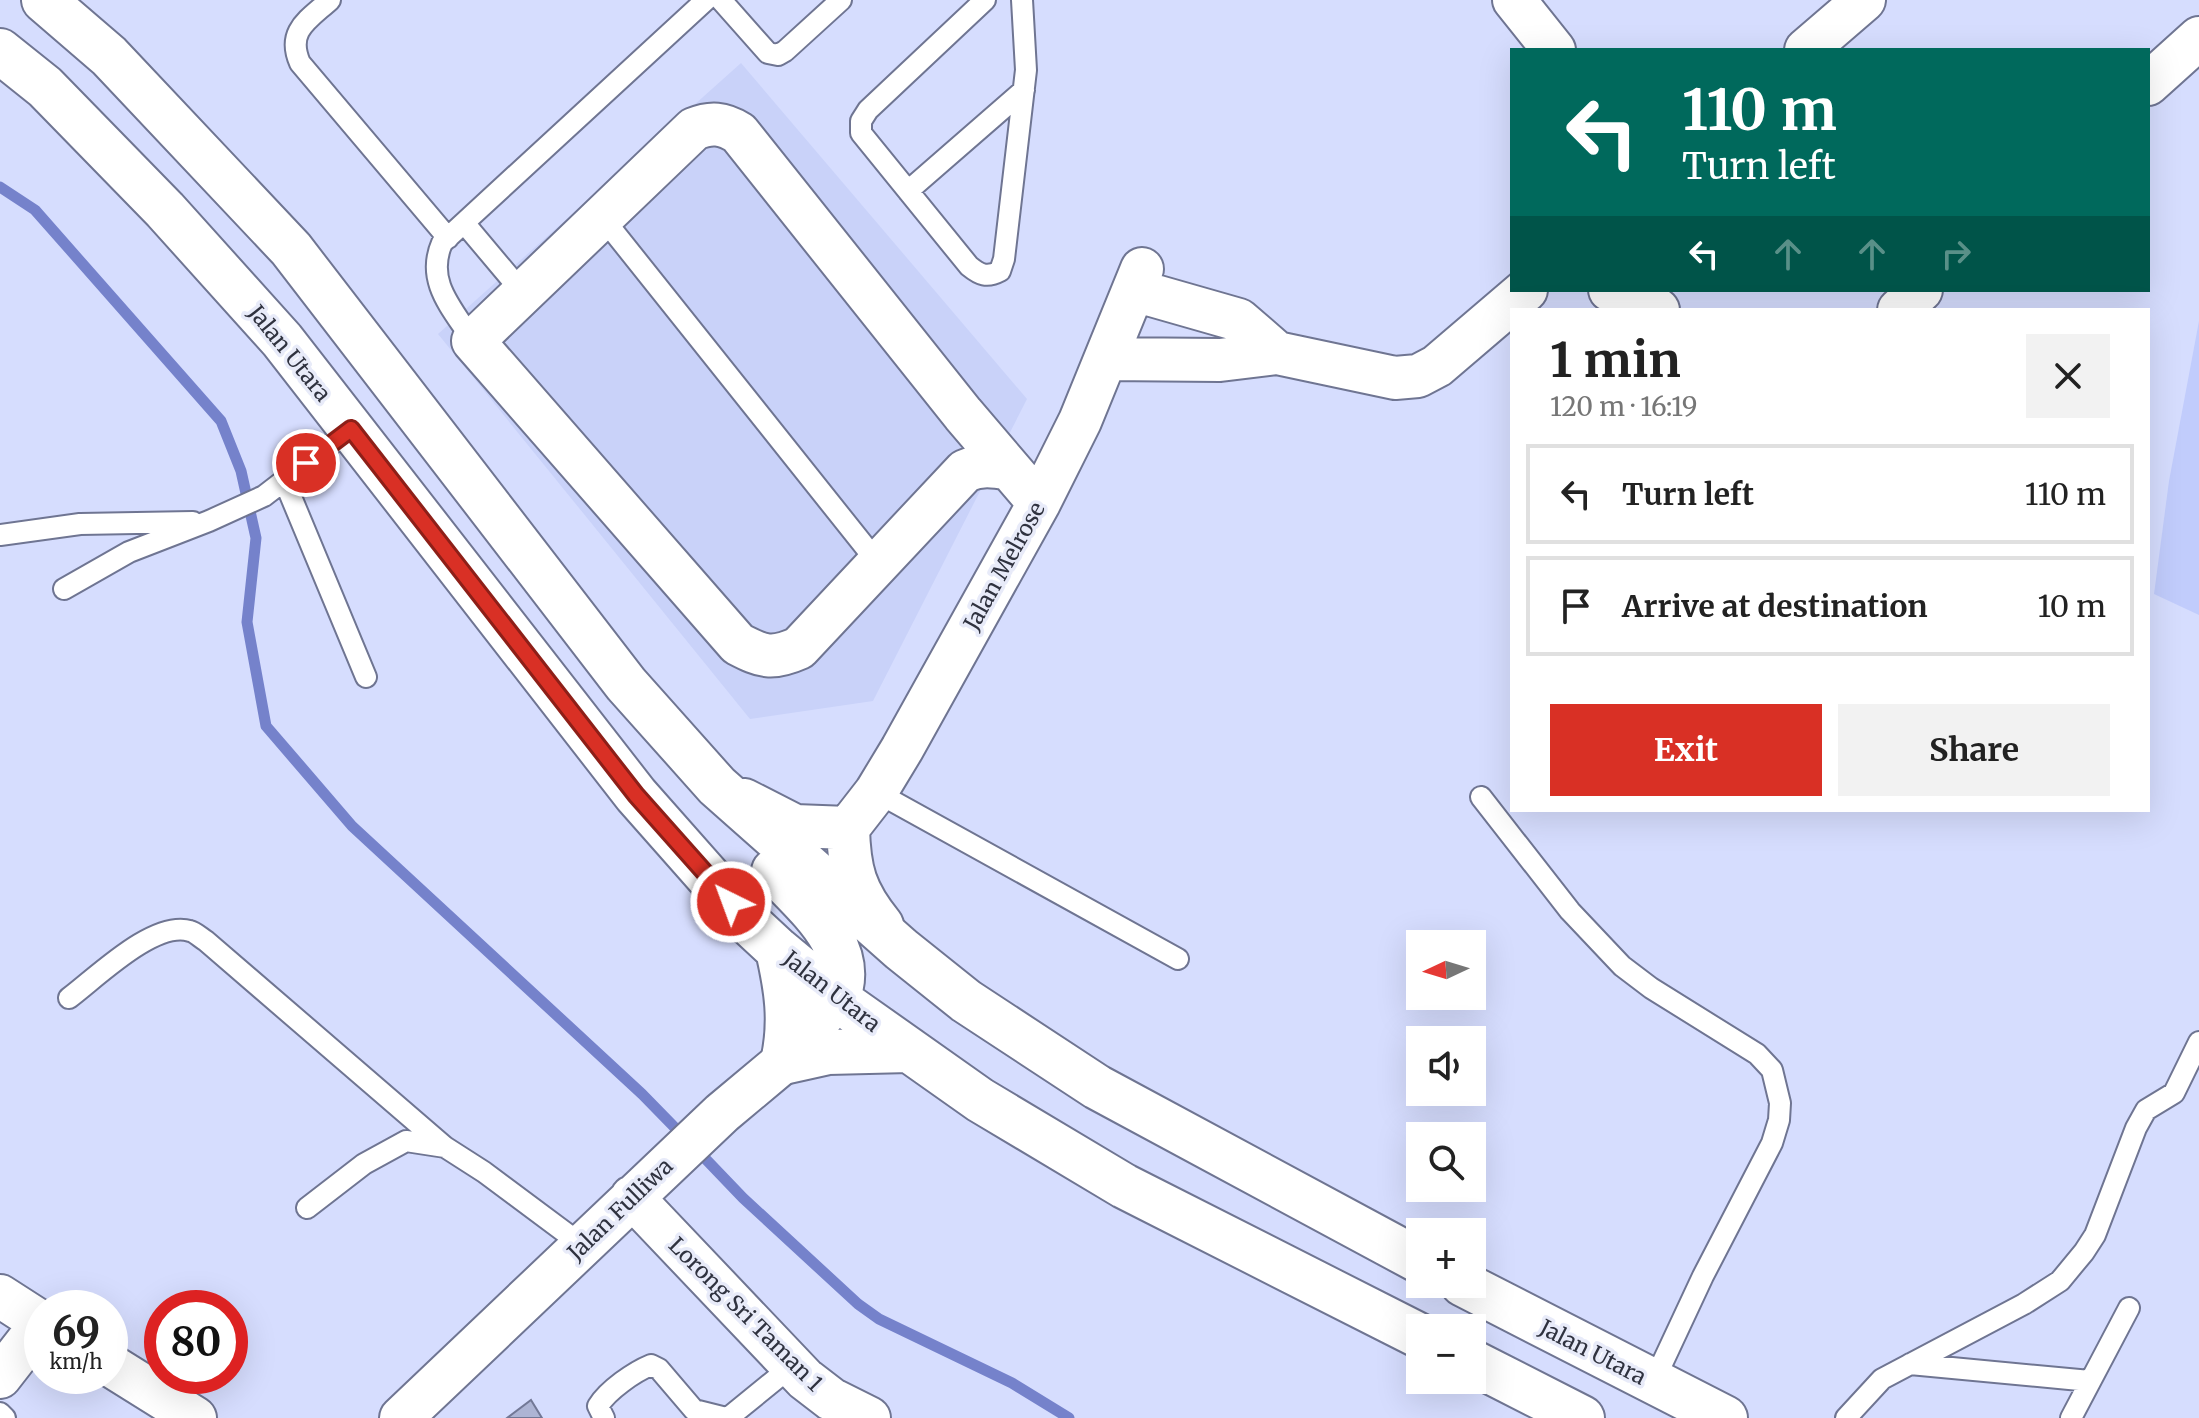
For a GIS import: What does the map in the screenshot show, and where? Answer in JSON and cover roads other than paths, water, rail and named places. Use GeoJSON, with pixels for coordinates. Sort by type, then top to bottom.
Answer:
{"type":"FeatureCollection","features":[{"type":"Feature","properties":{"kind":"highway"},"geometry":{"type":"LineString","coordinates":[[44,0],[109,56],[291,249],[626,684],[717,786],[901,949],[966,1001],[1097,1087],[1406,1253]]}},
{"type":"Feature","properties":{"kind":"highway","name":"Jalan Utara"},"geometry":{"type":"LineString","coordinates":[[0,51],[45,87],[165,210],[282,340],[636,795],[750,924],[778,950],[837,999],[980,1100],[1124,1186],[1406,1329]]}},
{"type":"Feature","properties":{"kind":"highway"},"geometry":{"type":"LineString","coordinates":[[717,786],[755,851],[829,931],[841,960],[843,983],[837,999]]}},
{"type":"Feature","properties":{"kind":"highway"},"geometry":{"type":"LineString","coordinates":[[778,950],[788,993],[789,1033],[783,1062],[828,1052],[909,1050]]}},
{"type":"Feature","properties":{"kind":"highway","name":"Jalan Utara"},"geometry":{"type":"LineString","coordinates":[[1486,1296],[1725,1418]]}},
{"type":"Feature","properties":{"kind":"highway"},"geometry":{"type":"LineString","coordinates":[[1486,1369],[1582,1418]]}},
{"type":"Feature","properties":{"kind":"street"},"geometry":{"type":"LineString","coordinates":[[1514,0],[1552,48]]}},
{"type":"Feature","properties":{"kind":"street"},"geometry":{"type":"LineString","coordinates":[[1808,48],[1864,0]]}},
{"type":"Feature","properties":{"kind":"street"},"geometry":{"type":"LineString","coordinates":[[2150,82],[2199,38]]}},
{"type":"Feature","properties":{"kind":"street"},"geometry":{"type":"LineString","coordinates":[[1010,469],[990,465],[965,471],[799,648],[780,657],[759,655],[738,644],[473,341],[694,129],[716,123],[739,133],[963,414],[1010,469],[1039,503]]}},
{"type":"Feature","properties":{"kind":"street","name":"Jalan Melrose"},"geometry":{"type":"LineString","coordinates":[[848,828],[876,792],[1039,503],[1080,421],[1138,280],[1239,320],[1277,353],[1395,378],[1418,376],[1437,366],[1524,292]]}},
{"type":"Feature","properties":{"kind":"street"},"geometry":{"type":"LineString","coordinates":[[1615,292],[1653,308]]}},
{"type":"Feature","properties":{"kind":"street"},"geometry":{"type":"LineString","coordinates":[[1901,308],[1919,292]]}},
{"type":"Feature","properties":{"kind":"street"},"geometry":{"type":"LineString","coordinates":[[1106,359],[1220,360],[1277,353]]}},
{"type":"Feature","properties":{"kind":"street"},"geometry":{"type":"LineString","coordinates":[[952,483],[965,451],[967,438],[963,414]]}},
{"type":"Feature","properties":{"kind":"street"},"geometry":{"type":"LineString","coordinates":[[717,786],[795,826],[848,828],[849,854],[858,891],[901,949]]}},
{"type":"Feature","properties":{"kind":"street","name":"Jalan Fulliwa"},"geometry":{"type":"LineString","coordinates":[[401,1418],[670,1161],[783,1062],[837,999]]}},
{"type":"Feature","properties":{"kind":"street","name":"Lorong Sri Taman 1"},"geometry":{"type":"LineString","coordinates":[[632,1197],[792,1366],[831,1399],[869,1418]]}},
{"type":"Feature","properties":{"kind":"street"},"geometry":{"type":"LineString","coordinates":[[0,1296],[24,1311]]}},
{"type":"Feature","properties":{"kind":"street"},"geometry":{"type":"LineString","coordinates":[[0,1377],[24,1346]]}},
{"type":"Feature","properties":{"kind":"street"},"geometry":{"type":"LineString","coordinates":[[128,1376],[195,1418]]}},
{"type":"Feature","properties":{"kind":"lane"},"geometry":{"type":"LineString","coordinates":[[330,0],[300,27],[295,39],[295,53],[300,63],[448,238]]}},
{"type":"Feature","properties":{"kind":"lane"},"geometry":{"type":"LineString","coordinates":[[473,341],[441,290],[435,258],[442,243],[706,0]]}},
{"type":"Feature","properties":{"kind":"lane"},"geometry":{"type":"LineString","coordinates":[[721,0],[768,53],[778,55],[841,0]]}},
{"type":"Feature","properties":{"kind":"lane"},"geometry":{"type":"LineString","coordinates":[[985,0],[868,110],[861,121],[861,133],[969,266],[979,274],[991,276],[1000,271],[1024,90],[1026,70],[1022,0]]}},
{"type":"Feature","properties":{"kind":"lane"},"geometry":{"type":"LineString","coordinates":[[908,191],[1024,90]]}},
{"type":"Feature","properties":{"kind":"lane"},"geometry":{"type":"LineString","coordinates":[[602,217],[878,563]]}},
{"type":"Feature","properties":{"kind":"lane"},"geometry":{"type":"LineString","coordinates":[[465,224],[523,293]]}},
{"type":"Feature","properties":{"kind":"lane"},"geometry":{"type":"LineString","coordinates":[[64,589],[129,552],[264,496],[351,429]]}},
{"type":"Feature","properties":{"kind":"lane"},"geometry":{"type":"LineString","coordinates":[[284,480],[366,677]]}},
{"type":"Feature","properties":{"kind":"lane"},"geometry":{"type":"LineString","coordinates":[[0,535],[80,524],[209,521]]}},
{"type":"Feature","properties":{"kind":"lane"},"geometry":{"type":"LineString","coordinates":[[876,792],[1178,959]]}},
{"type":"Feature","properties":{"kind":"lane"},"geometry":{"type":"LineString","coordinates":[[1481,797],[1570,911],[1622,966],[1651,988],[1757,1054],[1772,1070],[1778,1086],[1779,1120],[1772,1143],[1703,1276],[1653,1383]]}},
{"type":"Feature","properties":{"kind":"lane"},"geometry":{"type":"LineString","coordinates":[[69,998],[142,942],[170,931],[190,931],[206,941],[445,1147],[582,1245]]}},
{"type":"Feature","properties":{"kind":"lane"},"geometry":{"type":"LineString","coordinates":[[1846,1418],[1882,1379],[2047,1291],[2072,1268],[2095,1235],[2136,1128],[2146,1110],[2174,1093],[2199,1042]]}},
{"type":"Feature","properties":{"kind":"lane"},"geometry":{"type":"LineString","coordinates":[[307,1208],[364,1164],[406,1141],[445,1147]]}},
{"type":"Feature","properties":{"kind":"lane"},"geometry":{"type":"LineString","coordinates":[[2071,1418],[2129,1308]]}},
{"type":"Feature","properties":{"kind":"lane"},"geometry":{"type":"LineString","coordinates":[[1910,1364],[2090,1381]]}},
{"type":"Feature","properties":{"kind":"lane"},"geometry":{"type":"LineString","coordinates":[[604,1418],[598,1406],[603,1399],[651,1365],[659,1369],[694,1410],[727,1418],[792,1366]]}},
{"type":"Feature","properties":{"kind":"lane"},"geometry":{"type":"LineString","coordinates":[[0,1413],[5,1418]]}},
{"type":"Feature","properties":{"kind":"waterway"},"geometry":{"type":"LineString","coordinates":[[0,187],[35,210],[221,421],[241,471],[256,538],[247,622],[266,726],[352,826],[642,1094],[685,1138]]}},
{"type":"Feature","properties":{"kind":"waterway"},"geometry":{"type":"LineString","coordinates":[[697,1150],[743,1198],[858,1304],[879,1319],[1012,1383],[1069,1418]]}}]}
